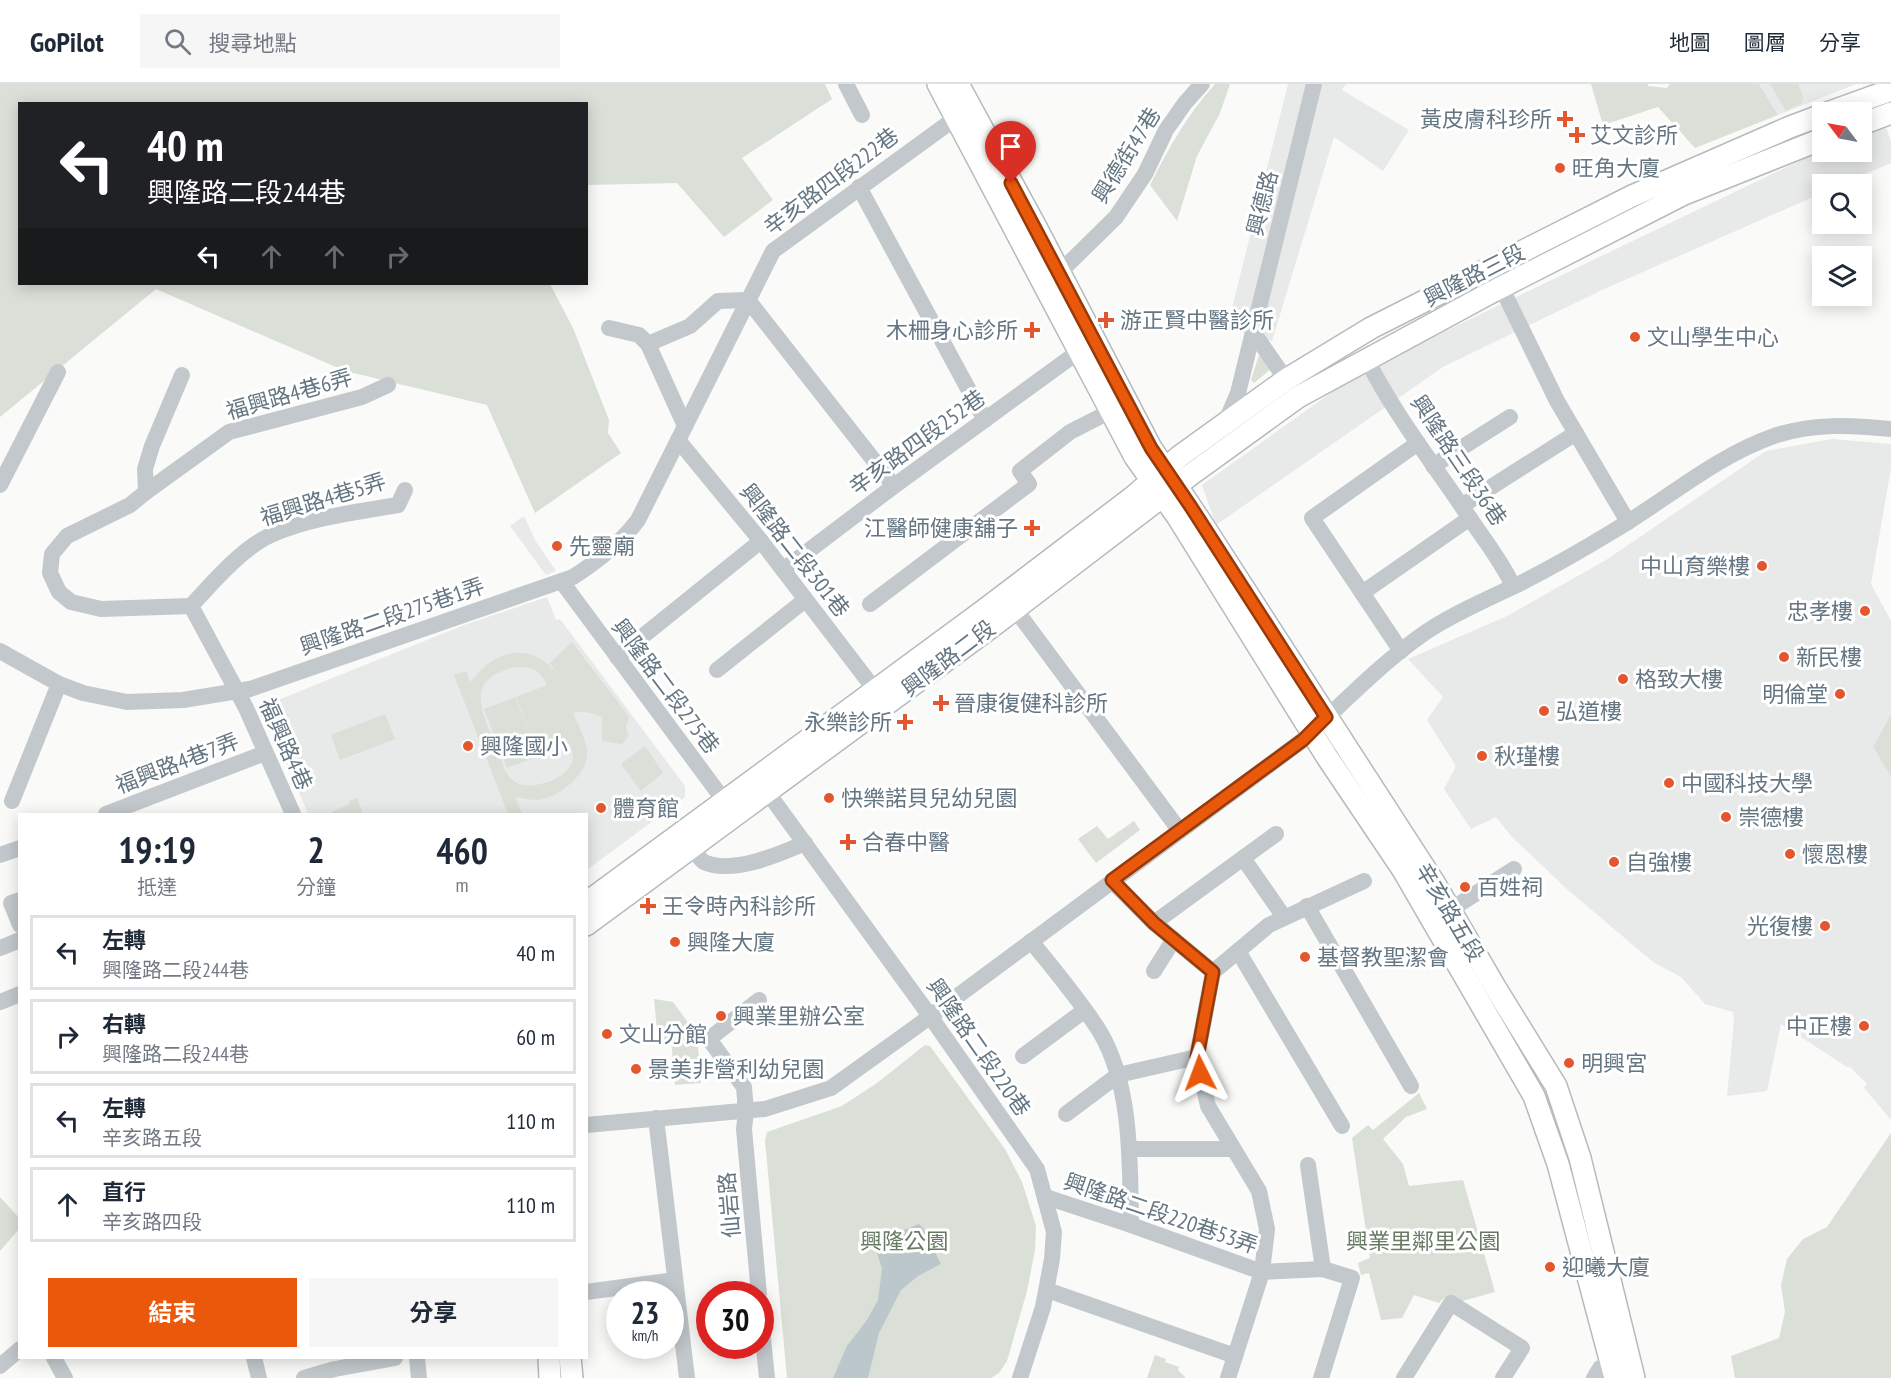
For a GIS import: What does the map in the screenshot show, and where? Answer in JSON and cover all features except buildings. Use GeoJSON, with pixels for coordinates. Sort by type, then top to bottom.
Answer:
{"type":"FeatureCollection","features":[{"type":"Feature","properties":{"kind":"main road"},"geometry":{"type":"LineString","coordinates":[[938,84],[963,112],[1060,272],[1151,448],[1164,483]]}},
{"type":"Feature","properties":{"kind":"main road"},"geometry":{"type":"LineString","coordinates":[[958,84],[963,112],[1078,352],[1135,457],[1164,483]]}},
{"type":"Feature","properties":{"kind":"main road"},"geometry":{"type":"LineString","coordinates":[[1857,102],[1889,90]]}},
{"type":"Feature","properties":{"kind":"main road"},"geometry":{"type":"LineString","coordinates":[[1872,121],[1890,116]]}},
{"type":"Feature","properties":{"kind":"main road","name":"興隆路三段"},"geometry":{"type":"LineString","coordinates":[[1164,483],[1371,328],[1632,196],[1812,119]]}},
{"type":"Feature","properties":{"kind":"main road","name":"興隆路三段"},"geometry":{"type":"LineString","coordinates":[[1164,483],[1226,421],[1292,388],[1366,360],[1684,194],[1812,143]]}},
{"type":"Feature","properties":{"kind":"main road","name":"興隆路二段"},"geometry":{"type":"LineString","coordinates":[[588,902],[762,785],[1164,483]]}},
{"type":"Feature","properties":{"kind":"main road","name":"辛亥路五段"},"geometry":{"type":"LineString","coordinates":[[1164,483],[1326,717],[1450,910],[1556,1086],[1583,1168],[1634,1378]]}},
{"type":"Feature","properties":{"kind":"main road","name":"辛亥路五段"},"geometry":{"type":"LineString","coordinates":[[1164,483],[1311,732],[1403,870],[1534,1096],[1558,1164],[1613,1371]]}},
{"type":"Feature","properties":{"kind":"main road","name":"興隆路二段"},"geometry":{"type":"LineString","coordinates":[[762,785],[875,690],[1009,601]]}},
{"type":"Feature","properties":{"kind":"main road","name":"興隆路二段"},"geometry":{"type":"LineString","coordinates":[[588,924],[692,847],[729,808]]}},
{"type":"Feature","properties":{"kind":"main road"},"geometry":{"type":"LineString","coordinates":[[549,1359],[550,1378]]}},
{"type":"Feature","properties":{"kind":"main road"},"geometry":{"type":"LineString","coordinates":[[570,1359],[572,1378]]}},
{"type":"Feature","properties":{"kind":"street"},"geometry":{"type":"LineString","coordinates":[[846,84],[862,115]]}},
{"type":"Feature","properties":{"kind":"street","name":"興德街47巷"},"geometry":{"type":"LineString","coordinates":[[1060,272],[1116,217],[1145,174],[1166,130],[1202,84]]}},
{"type":"Feature","properties":{"kind":"street","name":"興德路"},"geometry":{"type":"LineString","coordinates":[[1226,421],[1238,393],[1314,84]]}},
{"type":"Feature","properties":{"kind":"street"},"geometry":{"type":"LineString","coordinates":[[1889,90],[1890,116]]}},
{"type":"Feature","properties":{"kind":"street","name":"辛亥路四段222巷"},"geometry":{"type":"LineString","coordinates":[[681,433],[773,251],[963,112]]}},
{"type":"Feature","properties":{"kind":"street"},"geometry":{"type":"LineString","coordinates":[[860,187],[985,420]]}},
{"type":"Feature","properties":{"kind":"street"},"geometry":{"type":"LineString","coordinates":[[1491,266],[1557,401],[1628,522]]}},
{"type":"Feature","properties":{"kind":"street"},"geometry":{"type":"LineString","coordinates":[[609,328],[639,335],[648,344],[690,326],[718,301],[748,300],[894,486]]}},
{"type":"Feature","properties":{"kind":"street"},"geometry":{"type":"LineString","coordinates":[[1253,332],[1292,388]]}},
{"type":"Feature","properties":{"kind":"street","name":"興隆路二段301巷"},"geometry":{"type":"LineString","coordinates":[[648,344],[681,433],[761,542],[875,690]]}},
{"type":"Feature","properties":{"kind":"street","name":"辛亥路四段252巷"},"geometry":{"type":"LineString","coordinates":[[783,570],[1078,352]]}},
{"type":"Feature","properties":{"kind":"street","name":"興隆路三段36巷"},"geometry":{"type":"LineString","coordinates":[[1366,360],[1418,443],[1502,565],[1513,586]]}},
{"type":"Feature","properties":{"kind":"street"},"geometry":{"type":"LineString","coordinates":[[0,485],[58,372]]}},
{"type":"Feature","properties":{"kind":"street"},"geometry":{"type":"LineString","coordinates":[[146,492],[146,469],[152,446],[182,375]]}},
{"type":"Feature","properties":{"kind":"street","name":"福興路4巷6弄"},"geometry":{"type":"LineString","coordinates":[[191,606],[101,609],[70,602],[59,592],[50,573],[52,554],[67,536],[130,506],[229,432],[362,396],[388,385]]}},
{"type":"Feature","properties":{"kind":"street"},"geometry":{"type":"LineString","coordinates":[[870,604],[1029,484],[1020,471],[1070,432],[1111,411]]}},
{"type":"Feature","properties":{"kind":"street"},"geometry":{"type":"LineString","coordinates":[[1433,465],[1509,417]]}},
{"type":"Feature","properties":{"kind":"street"},"geometry":{"type":"LineString","coordinates":[[588,1125],[765,1109],[831,1088],[1311,732],[1401,651],[1440,624],[1628,522],[1727,457],[1750,445],[1776,435],[1826,425],[1891,429]]}},
{"type":"Feature","properties":{"kind":"street","name":"興隆路二段275巷1弄"},"geometry":{"type":"LineString","coordinates":[[1,654],[59,684],[83,693],[127,702],[183,700],[238,692],[573,578],[602,558],[626,536],[648,502],[681,433]]}},
{"type":"Feature","properties":{"kind":"street"},"geometry":{"type":"LineString","coordinates":[[1362,593],[1467,512],[1576,433]]}},
{"type":"Feature","properties":{"kind":"street"},"geometry":{"type":"LineString","coordinates":[[1401,651],[1312,518],[1418,443]]}},
{"type":"Feature","properties":{"kind":"street","name":"福興路4巷5弄"},"geometry":{"type":"LineString","coordinates":[[191,606],[250,548],[271,535],[325,518],[398,505],[405,490]]}},
{"type":"Feature","properties":{"kind":"street"},"geometry":{"type":"LineString","coordinates":[[617,657],[761,542]]}},
{"type":"Feature","properties":{"kind":"street","name":"興隆路二段275巷"},"geometry":{"type":"LineString","coordinates":[[562,582],[729,808]]}},
{"type":"Feature","properties":{"kind":"street"},"geometry":{"type":"LineString","coordinates":[[717,670],[805,600]]}},
{"type":"Feature","properties":{"kind":"street"},"geometry":{"type":"LineString","coordinates":[[1009,601],[1180,831]]}},
{"type":"Feature","properties":{"kind":"street"},"geometry":{"type":"LineString","coordinates":[[191,606],[238,692]]}},
{"type":"Feature","properties":{"kind":"street"},"geometry":{"type":"LineString","coordinates":[[12,801],[59,684]]}},
{"type":"Feature","properties":{"kind":"street","name":"福興路4巷"},"geometry":{"type":"LineString","coordinates":[[238,692],[293,813]]}},
{"type":"Feature","properties":{"kind":"street","name":"福興路4巷7弄"},"geometry":{"type":"LineString","coordinates":[[112,813],[131,810],[265,753]]}},
{"type":"Feature","properties":{"kind":"street","name":"興隆路二段220巷"},"geometry":{"type":"LineString","coordinates":[[762,785],[930,1016],[1037,1169],[1054,1232],[1047,1290],[1020,1378]]}},
{"type":"Feature","properties":{"kind":"street"},"geometry":{"type":"LineString","coordinates":[[1154,923],[1276,834]]}},
{"type":"Feature","properties":{"kind":"street"},"geometry":{"type":"LineString","coordinates":[[692,847],[702,861],[716,866],[753,864],[806,843]]}},
{"type":"Feature","properties":{"kind":"street"},"geometry":{"type":"LineString","coordinates":[[0,855],[18,849]]}},
{"type":"Feature","properties":{"kind":"street"},"geometry":{"type":"LineString","coordinates":[[1243,858],[1284,917]]}},
{"type":"Feature","properties":{"kind":"street"},"geometry":{"type":"LineString","coordinates":[[1450,910],[1514,869]]}},
{"type":"Feature","properties":{"kind":"street"},"geometry":{"type":"LineString","coordinates":[[1112,880],[1154,923],[1213,972]]}},
{"type":"Feature","properties":{"kind":"street"},"geometry":{"type":"LineString","coordinates":[[1066,1114],[1118,1076],[1197,1057],[1213,972],[1269,925],[1364,881]]}},
{"type":"Feature","properties":{"kind":"street"},"geometry":{"type":"LineString","coordinates":[[18,901],[11,903],[18,920]]}},
{"type":"Feature","properties":{"kind":"street"},"geometry":{"type":"LineString","coordinates":[[1307,906],[1411,1086]]}},
{"type":"Feature","properties":{"kind":"street"},"geometry":{"type":"LineString","coordinates":[[1154,971],[1174,939]]}},
{"type":"Feature","properties":{"kind":"street"},"geometry":{"type":"LineString","coordinates":[[1031,940],[1101,1034],[1118,1076],[1129,1149],[1131,1225]]}},
{"type":"Feature","properties":{"kind":"street"},"geometry":{"type":"LineString","coordinates":[[0,948],[18,941]]}},
{"type":"Feature","properties":{"kind":"street"},"geometry":{"type":"LineString","coordinates":[[1238,951],[1342,1126]]}},
{"type":"Feature","properties":{"kind":"street"},"geometry":{"type":"LineString","coordinates":[[0,1002],[18,995]]}},
{"type":"Feature","properties":{"kind":"street","name":"仙岩路"},"geometry":{"type":"LineString","coordinates":[[758,1281],[744,1129],[746,1111],[744,1087],[709,1039],[759,1000]]}},
{"type":"Feature","properties":{"kind":"street"},"geometry":{"type":"LineString","coordinates":[[1023,1056],[1085,1010]]}},
{"type":"Feature","properties":{"kind":"street","name":"興隆路二段220巷53弄"},"geometry":{"type":"LineString","coordinates":[[1197,1057],[1208,1106],[1232,1149],[1245,1164],[1259,1191],[1267,1229],[1262,1272],[1228,1378]]}},
{"type":"Feature","properties":{"kind":"street"},"geometry":{"type":"LineString","coordinates":[[656,1119],[687,1378]]}},
{"type":"Feature","properties":{"kind":"street"},"geometry":{"type":"LineString","coordinates":[[1129,1149],[1232,1149]]}},
{"type":"Feature","properties":{"kind":"street"},"geometry":{"type":"LineString","coordinates":[[1308,1165],[1323,1269]]}},
{"type":"Feature","properties":{"kind":"street","name":"興隆路二段220巷53弄"},"geometry":{"type":"LineString","coordinates":[[1046,1197],[1262,1272],[1323,1269],[1352,1278],[1321,1378]]}},
{"type":"Feature","properties":{"kind":"street"},"geometry":{"type":"LineString","coordinates":[[588,1292],[675,1280]]}},
{"type":"Feature","properties":{"kind":"street"},"geometry":{"type":"LineString","coordinates":[[1047,1290],[1235,1356]]}},
{"type":"Feature","properties":{"kind":"street"},"geometry":{"type":"LineString","coordinates":[[1404,1378],[1451,1303],[1522,1348],[1503,1378]]}},
{"type":"Feature","properties":{"kind":"street"},"geometry":{"type":"LineString","coordinates":[[0,1366],[18,1351]]}},
{"type":"Feature","properties":{"kind":"street"},"geometry":{"type":"LineString","coordinates":[[55,1359],[65,1378]]}},
{"type":"Feature","properties":{"kind":"street"},"geometry":{"type":"LineString","coordinates":[[254,1359],[259,1378]]}},
{"type":"Feature","properties":{"kind":"street"},"geometry":{"type":"LineString","coordinates":[[307,1378],[334,1363],[383,1359]]}},
{"type":"Feature","properties":{"kind":"street"},"geometry":{"type":"LineString","coordinates":[[417,1359],[419,1378]]}},
{"type":"Feature","properties":{"kind":"street"},"geometry":{"type":"LineString","coordinates":[[764,1359],[766,1378]]}},
{"type":"Feature","properties":{"kind":"street"},"geometry":{"type":"LineString","coordinates":[[1594,1378],[1600,1368],[1613,1371]]}},
{"type":"Feature","properties":{"kind":"shaded area"},"geometry":{"type":"Polygon","coordinates":[[[1288,84],[1346,84],[1342,90],[1409,130],[1383,171],[1334,137],[1272,341],[1227,328],[1288,84]]]}},
{"type":"Feature","properties":{"kind":"shaded area"},"geometry":{"type":"Polygon","coordinates":[[[1759,84],[1856,84],[1778,115],[1759,84]]]}},
{"type":"Feature","properties":{"kind":"shaded area"},"geometry":{"type":"Polygon","coordinates":[[[1884,123],[1891,141],[1891,163],[1865,174],[1812,174],[1812,197],[1602,290],[1443,367],[1216,525],[1202,485],[1360,372],[1812,155],[1812,162],[1872,162],[1872,128],[1884,123]]]}},
{"type":"Feature","properties":{"kind":"shaded area","name":"中國科技大學"},"geometry":{"type":"Polygon","coordinates":[[[1832,439],[1891,444],[1891,468],[1871,584],[1891,621],[1891,714],[1873,747],[1891,777],[1891,1120],[1864,1088],[1867,1084],[1850,1067],[1781,1024],[1767,1091],[1727,1096],[1733,1012],[1705,1004],[1681,977],[1653,962],[1568,890],[1512,837],[1496,817],[1471,829],[1444,789],[1456,766],[1427,720],[1443,697],[1408,659],[1507,616],[1606,560],[1766,451],[1832,439]]]}},
{"type":"Feature","properties":{"kind":"shaded area"},"geometry":{"type":"Polygon","coordinates":[[[524,516],[535,540],[556,571],[546,575],[510,526],[524,516]]]}},
{"type":"Feature","properties":{"kind":"shaded area","name":"興隆國小"},"geometry":{"type":"Polygon","coordinates":[[[547,597],[556,620],[560,619],[685,786],[685,797],[588,869],[588,813],[308,813],[263,706],[464,625],[547,597]]]}},
{"type":"Feature","properties":{"kind":"shaded area"},"geometry":{"type":"Polygon","coordinates":[[[919,1224],[941,1264],[918,1276],[901,1290],[879,1333],[868,1378],[833,1378],[847,1346],[867,1320],[878,1300],[882,1269],[875,1246],[878,1241],[919,1224]]]}},
{"type":"Feature","properties":{"kind":"green space"},"geometry":{"type":"Polygon","coordinates":[[[0,84],[825,84],[832,99],[742,158],[773,200],[724,237],[677,183],[588,185],[588,102],[18,102],[18,285],[551,285],[573,328],[609,420],[608,433],[621,453],[535,513],[487,405],[345,371],[156,289],[0,417],[0,84]]]}},
{"type":"Feature","properties":{"kind":"green space"},"geometry":{"type":"Polygon","coordinates":[[[1215,84],[1230,84],[1220,113],[1197,156],[1177,221],[1150,185],[1179,133],[1215,84]]]}},
{"type":"Feature","properties":{"kind":"green space"},"geometry":{"type":"Polygon","coordinates":[[[1591,84],[1648,84],[1648,86],[1667,88],[1670,84],[1759,84],[1778,115],[1695,148],[1658,107],[1603,125],[1591,84]]]}},
{"type":"Feature","properties":{"kind":"green space"},"geometry":{"type":"Polygon","coordinates":[[[1770,84],[1798,84],[1803,96],[1802,103],[1786,111],[1770,84]]]}},
{"type":"Feature","properties":{"kind":"green space"},"geometry":{"type":"Polygon","coordinates":[[[1259,355],[1271,369],[1254,383],[1251,380],[1259,355]]]}},
{"type":"Feature","properties":{"kind":"green space"},"geometry":{"type":"Polygon","coordinates":[[[572,642],[630,718],[626,726],[629,735],[622,744],[602,741],[602,717],[588,712],[573,713],[587,749],[587,758],[579,775],[564,789],[547,798],[538,800],[515,797],[522,813],[508,813],[454,675],[466,671],[470,682],[491,662],[510,654],[519,653],[544,661],[558,675],[550,663],[572,642]],[[515,667],[502,671],[486,681],[482,688],[481,705],[505,771],[518,783],[538,785],[560,776],[571,765],[573,758],[570,744],[507,768],[484,709],[515,697],[538,754],[516,697],[547,685],[538,672],[530,668],[515,667]]]}},
{"type":"Feature","properties":{"kind":"green space"},"geometry":{"type":"Polygon","coordinates":[[[385,714],[395,739],[340,760],[331,735],[385,714]]]}},
{"type":"Feature","properties":{"kind":"green space"},"geometry":{"type":"Polygon","coordinates":[[[1891,714],[1891,777],[1873,747],[1891,714]]]}},
{"type":"Feature","properties":{"kind":"green space"},"geometry":{"type":"Polygon","coordinates":[[[645,746],[663,773],[641,791],[621,764],[645,746]]]}},
{"type":"Feature","properties":{"kind":"green space"},"geometry":{"type":"Polygon","coordinates":[[[357,798],[363,813],[332,813],[350,804],[349,801],[357,798]]]}},
{"type":"Feature","properties":{"kind":"green space"},"geometry":{"type":"Polygon","coordinates":[[[1134,821],[1140,830],[1096,863],[1078,839],[1097,826],[1108,839],[1134,821]]]}},
{"type":"Feature","properties":{"kind":"green space"},"geometry":{"type":"Polygon","coordinates":[[[654,999],[673,1002],[697,1035],[701,1083],[675,1085],[671,1039],[658,1040],[654,999]]]}},
{"type":"Feature","properties":{"kind":"green space","name":"興隆公園"},"geometry":{"type":"Polygon","coordinates":[[[925,1045],[930,1046],[1005,1149],[1022,1182],[1036,1226],[1035,1250],[1027,1291],[1007,1361],[999,1373],[991,1378],[787,1378],[765,1140],[767,1132],[842,1106],[877,1083],[925,1045]]]}},
{"type":"Feature","properties":{"kind":"green space","name":"興業里鄰里公園"},"geometry":{"type":"Polygon","coordinates":[[[1419,1093],[1427,1109],[1406,1117],[1383,1139],[1403,1164],[1409,1186],[1463,1180],[1495,1292],[1462,1301],[1450,1297],[1444,1298],[1439,1303],[1414,1295],[1402,1318],[1381,1320],[1369,1273],[1361,1275],[1358,1263],[1370,1258],[1352,1138],[1368,1125],[1373,1130],[1419,1093]]]}},
{"type":"Feature","properties":{"kind":"green space"},"geometry":{"type":"Polygon","coordinates":[[[1891,1133],[1891,1378],[1735,1378],[1731,1356],[1779,1338],[1785,1312],[1781,1285],[1787,1259],[1803,1239],[1827,1227],[1891,1133]]]}},
{"type":"Feature","properties":{"kind":"green space"},"geometry":{"type":"Polygon","coordinates":[[[0,1197],[18,1217],[18,1230],[0,1251],[0,1197]]]}},
{"type":"Feature","properties":{"kind":"green space"},"geometry":{"type":"Polygon","coordinates":[[[1155,1355],[1179,1367],[1178,1370],[1186,1378],[1147,1378],[1155,1355]]]}},
{"type":"Feature","properties":{"kind":"place","name":"黃皮膚科珍所"},"geometry":{"type":"Point","coordinates":[1565,119]}},
{"type":"Feature","properties":{"kind":"place","name":"艾文診所"},"geometry":{"type":"Point","coordinates":[1577,135]}},
{"type":"Feature","properties":{"kind":"place","name":"旺角大廈"},"geometry":{"type":"Point","coordinates":[1560,168]}},
{"type":"Feature","properties":{"kind":"place","name":"游正賢中醫診所"},"geometry":{"type":"Point","coordinates":[1106,320]}},
{"type":"Feature","properties":{"kind":"place","name":"木柵身心診所"},"geometry":{"type":"Point","coordinates":[1032,330]}},
{"type":"Feature","properties":{"kind":"place","name":"文山學生中心"},"geometry":{"type":"Point","coordinates":[1635,337]}},
{"type":"Feature","properties":{"kind":"place","name":"江醫師健康舖子"},"geometry":{"type":"Point","coordinates":[1032,528]}},
{"type":"Feature","properties":{"kind":"place","name":"先靈廟"},"geometry":{"type":"Point","coordinates":[557,546]}},
{"type":"Feature","properties":{"kind":"place","name":"中山育樂樓"},"geometry":{"type":"Point","coordinates":[1762,566]}},
{"type":"Feature","properties":{"kind":"place","name":"忠孝樓"},"geometry":{"type":"Point","coordinates":[1865,611]}},
{"type":"Feature","properties":{"kind":"place","name":"新民樓"},"geometry":{"type":"Point","coordinates":[1784,657]}},
{"type":"Feature","properties":{"kind":"place","name":"格致大樓"},"geometry":{"type":"Point","coordinates":[1623,679]}},
{"type":"Feature","properties":{"kind":"place","name":"明倫堂"},"geometry":{"type":"Point","coordinates":[1840,694]}},
{"type":"Feature","properties":{"kind":"place","name":"晉康復健科診所"},"geometry":{"type":"Point","coordinates":[941,703]}},
{"type":"Feature","properties":{"kind":"place","name":"弘道樓"},"geometry":{"type":"Point","coordinates":[1544,711]}},
{"type":"Feature","properties":{"kind":"place","name":"永樂診所"},"geometry":{"type":"Point","coordinates":[905,722]}},
{"type":"Feature","properties":{"kind":"place","name":"興隆國小"},"geometry":{"type":"Point","coordinates":[468,746]}},
{"type":"Feature","properties":{"kind":"place","name":"秋瑾樓"},"geometry":{"type":"Point","coordinates":[1482,756]}},
{"type":"Feature","properties":{"kind":"place","name":"中國科技大學"},"geometry":{"type":"Point","coordinates":[1669,783]}},
{"type":"Feature","properties":{"kind":"place","name":"快樂諾貝兒幼兒園"},"geometry":{"type":"Point","coordinates":[829,798]}},
{"type":"Feature","properties":{"kind":"place","name":"體育館"},"geometry":{"type":"Point","coordinates":[601,808]}},
{"type":"Feature","properties":{"kind":"place","name":"崇德樓"},"geometry":{"type":"Point","coordinates":[1726,817]}},
{"type":"Feature","properties":{"kind":"place","name":"合春中醫"},"geometry":{"type":"Point","coordinates":[848,842]}},
{"type":"Feature","properties":{"kind":"place","name":"懷恩樓"},"geometry":{"type":"Point","coordinates":[1790,854]}},
{"type":"Feature","properties":{"kind":"place","name":"自強樓"},"geometry":{"type":"Point","coordinates":[1614,862]}},
{"type":"Feature","properties":{"kind":"place","name":"百姓祠"},"geometry":{"type":"Point","coordinates":[1465,887]}},
{"type":"Feature","properties":{"kind":"place","name":"王令時內科診所"},"geometry":{"type":"Point","coordinates":[648,906]}},
{"type":"Feature","properties":{"kind":"place","name":"光復樓"},"geometry":{"type":"Point","coordinates":[1825,926]}},
{"type":"Feature","properties":{"kind":"place","name":"興隆大廈"},"geometry":{"type":"Point","coordinates":[675,942]}},
{"type":"Feature","properties":{"kind":"place","name":"基督教聖潔會"},"geometry":{"type":"Point","coordinates":[1305,957]}},
{"type":"Feature","properties":{"kind":"place","name":"興業里辦公室"},"geometry":{"type":"Point","coordinates":[721,1016]}},
{"type":"Feature","properties":{"kind":"place","name":"中正樓"},"geometry":{"type":"Point","coordinates":[1864,1026]}},
{"type":"Feature","properties":{"kind":"place","name":"文山分館"},"geometry":{"type":"Point","coordinates":[607,1034]}},
{"type":"Feature","properties":{"kind":"place","name":"明興宮"},"geometry":{"type":"Point","coordinates":[1569,1063]}},
{"type":"Feature","properties":{"kind":"place","name":"景美非營利幼兒園"},"geometry":{"type":"Point","coordinates":[636,1069]}},
{"type":"Feature","properties":{"kind":"place","name":"迎曦大廈"},"geometry":{"type":"Point","coordinates":[1550,1267]}},
{"type":"Feature","properties":{"kind":"route"},"geometry":{"type":"LineString","coordinates":[[1011,183],[1151,448],[1326,717],[1303,740],[1112,880],[1154,923],[1213,972],[1197,1057],[1200,1073]]}}]}
